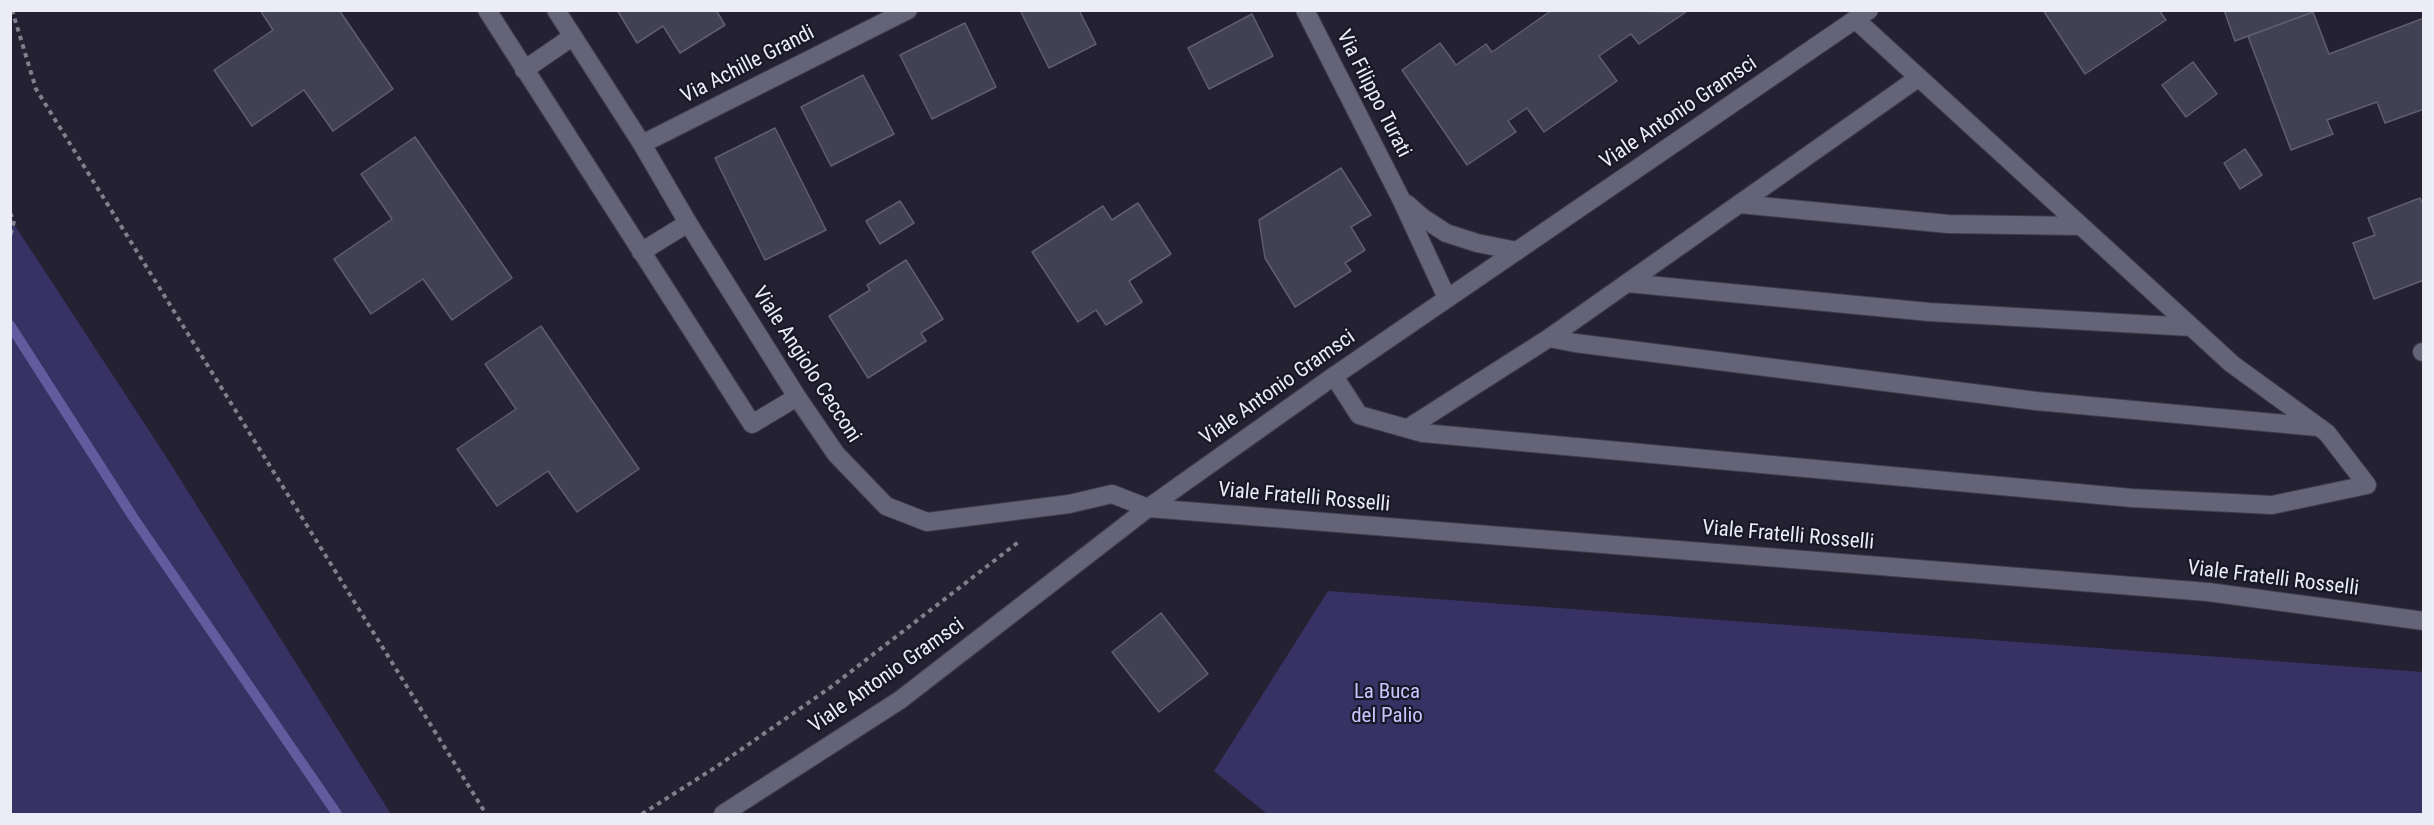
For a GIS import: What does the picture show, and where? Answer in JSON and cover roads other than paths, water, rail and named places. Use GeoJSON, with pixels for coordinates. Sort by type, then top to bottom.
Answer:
{"type":"FeatureCollection","features":[{"type":"Feature","properties":{"kind":"street"},"geometry":{"type":"LineString","coordinates":[[487,10],[752,424],[797,397]]}},
{"type":"Feature","properties":{"kind":"street","name":"Viale Angiolo Cecconi"},"geometry":{"type":"LineString","coordinates":[[556,10],[642,144],[688,223],[797,397],[836,454],[886,506],[927,522],[1070,504],[1112,494],[1148,508]]}},
{"type":"Feature","properties":{"kind":"street","name":"Via Achille Grandi"},"geometry":{"type":"LineString","coordinates":[[642,144],[908,10]]}},
{"type":"Feature","properties":{"kind":"street","name":"Via Filippo Turati"},"geometry":{"type":"LineString","coordinates":[[1305,10],[1401,199],[1447,298]]}},
{"type":"Feature","properties":{"kind":"street"},"geometry":{"type":"LineString","coordinates":[[1334,376],[1359,415],[1423,433],[2132,498],[2272,505],[2367,485],[2327,433],[2232,364],[1918,78],[1865,13]]}},
{"type":"Feature","properties":{"kind":"street","name":"Viale Antonio Gramsci"},"geometry":{"type":"LineString","coordinates":[[723,814],[900,700],[1148,508],[1334,376],[1865,13]]}},
{"type":"Feature","properties":{"kind":"street"},"geometry":{"type":"LineString","coordinates":[[524,70],[572,37]]}},
{"type":"Feature","properties":{"kind":"street"},"geometry":{"type":"LineString","coordinates":[[1408,428],[1549,338],[1918,78]]}},
{"type":"Feature","properties":{"kind":"street","name":"Via Filippo Turati"},"geometry":{"type":"LineString","coordinates":[[1401,199],[1423,218],[1446,233],[1478,243],[1517,250]]}},
{"type":"Feature","properties":{"kind":"street"},"geometry":{"type":"LineString","coordinates":[[1739,204],[1948,224],[2080,226]]}},
{"type":"Feature","properties":{"kind":"street"},"geometry":{"type":"LineString","coordinates":[[641,252],[688,223]]}},
{"type":"Feature","properties":{"kind":"street"},"geometry":{"type":"LineString","coordinates":[[1627,283],[1929,312],[2191,327]]}},
{"type":"Feature","properties":{"kind":"street"},"geometry":{"type":"LineString","coordinates":[[1549,338],[2036,401],[2318,427]]}},
{"type":"Feature","properties":{"kind":"street","name":"Viale Fratelli Rosselli"},"geometry":{"type":"LineString","coordinates":[[1148,508],[2208,592],[2424,621]]}},
{"type":"Feature","properties":{"kind":"waterway"},"geometry":{"type":"LineString","coordinates":[[10,325],[133,517],[337,814]]}},
{"type":"Feature","properties":{"kind":"park label","name":"La Buca del Palio"},"geometry":{"type":"Point","coordinates":[1387,705]}}]}
